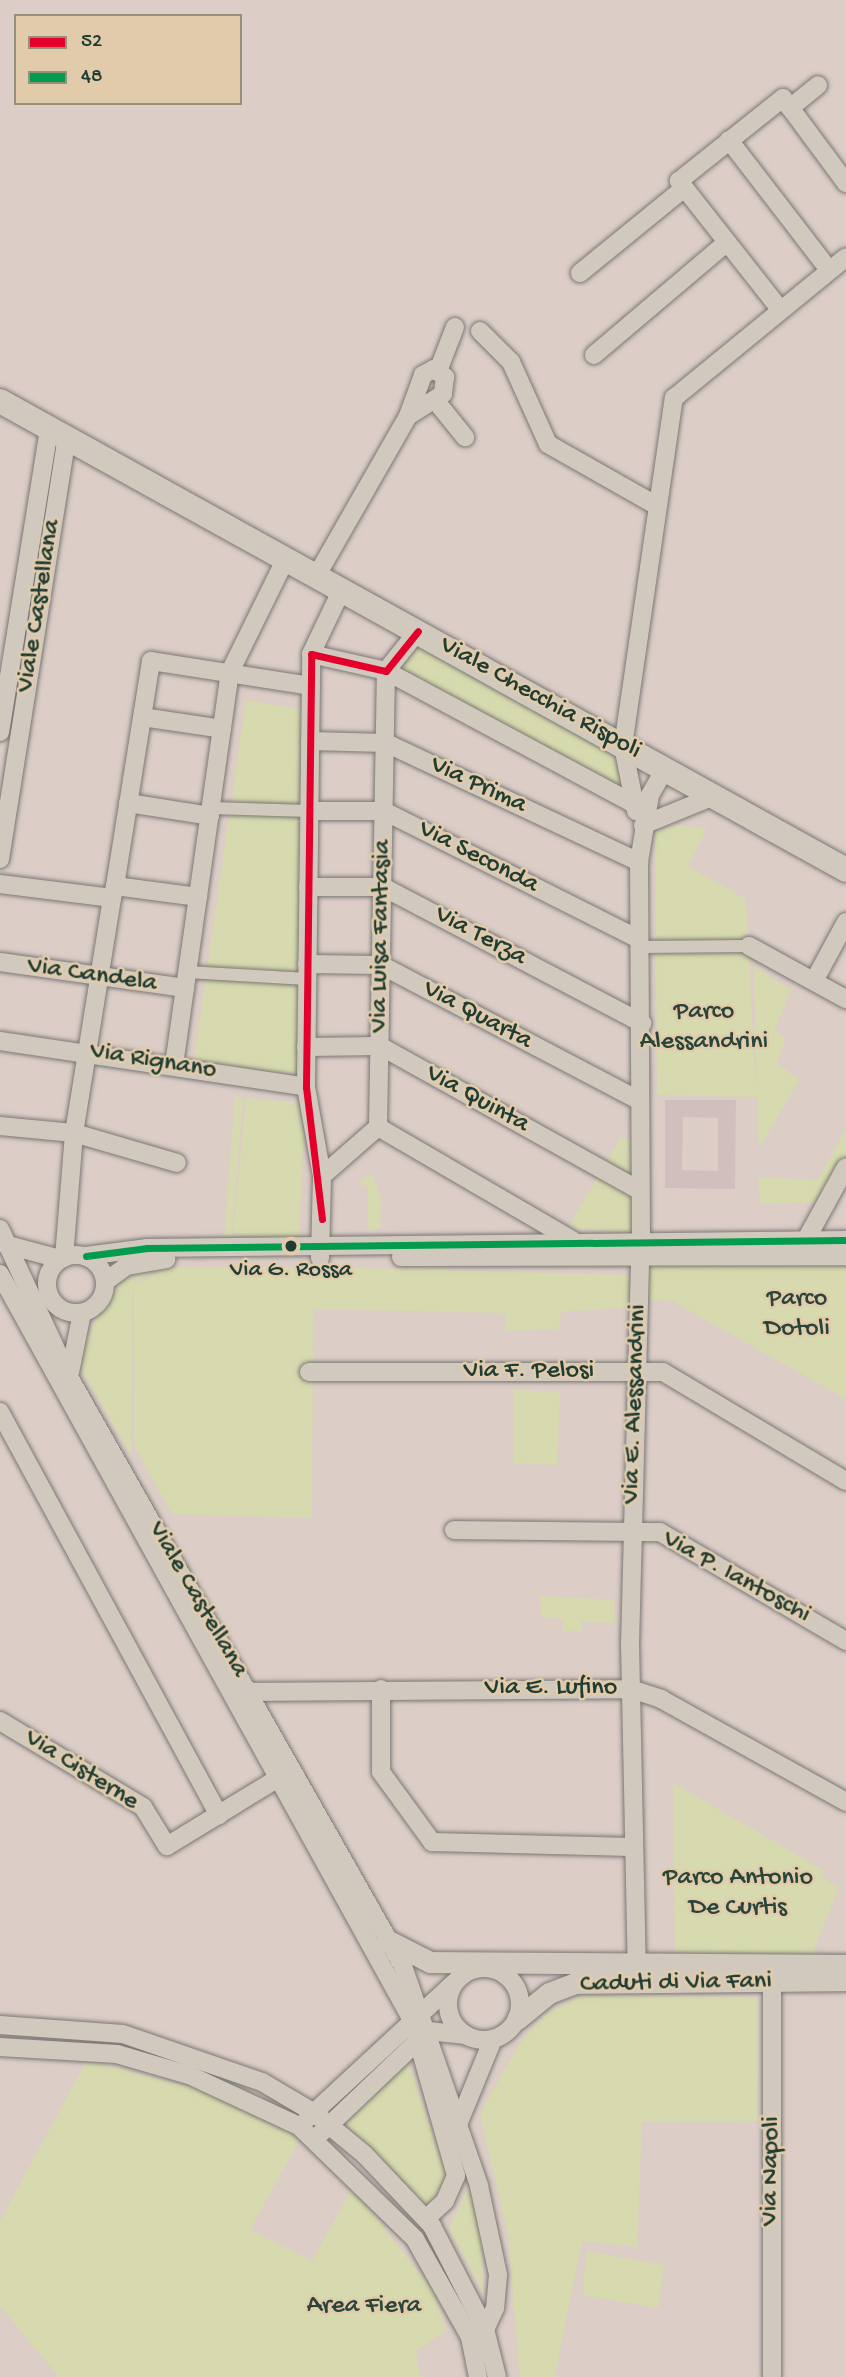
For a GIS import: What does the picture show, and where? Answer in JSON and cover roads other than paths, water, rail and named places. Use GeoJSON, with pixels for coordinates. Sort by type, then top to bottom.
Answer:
{"type":"FeatureCollection","features":[{"type":"Feature","properties":{"kind":"main road","name":"Viale Checchia Rispoli"},"geometry":{"type":"LineString","coordinates":[[0,401],[846,870]]}},
{"type":"Feature","properties":{"kind":"street"},"geometry":{"type":"LineString","coordinates":[[790,108],[817,85]]}},
{"type":"Feature","properties":{"kind":"street"},"geometry":{"type":"LineString","coordinates":[[779,308],[679,181],[783,98],[844,175]]}},
{"type":"Feature","properties":{"kind":"street"},"geometry":{"type":"LineString","coordinates":[[729,140],[829,270]]}},
{"type":"Feature","properties":{"kind":"street"},"geometry":{"type":"LineString","coordinates":[[580,273],[683,188]]}},
{"type":"Feature","properties":{"kind":"street"},"geometry":{"type":"LineString","coordinates":[[594,355],[726,243]]}},
{"type":"Feature","properties":{"kind":"street","name":"Via E. Alessandrini"},"geometry":{"type":"LineString","coordinates":[[642,825],[632,803],[623,746],[674,398],[779,308],[846,257]]}},
{"type":"Feature","properties":{"kind":"street"},"geometry":{"type":"LineString","coordinates":[[438,371],[455,327]]}},
{"type":"Feature","properties":{"kind":"street"},"geometry":{"type":"LineString","coordinates":[[480,331],[511,362],[548,444],[657,506]]}},
{"type":"Feature","properties":{"kind":"street"},"geometry":{"type":"LineString","coordinates":[[408,415],[443,394],[445,377],[438,371]]}},
{"type":"Feature","properties":{"kind":"street"},"geometry":{"type":"LineString","coordinates":[[317,575],[408,415],[423,375],[438,371]]}},
{"type":"Feature","properties":{"kind":"street"},"geometry":{"type":"LineString","coordinates":[[435,400],[465,437]]}},
{"type":"Feature","properties":{"kind":"street"},"geometry":{"type":"LineString","coordinates":[[0,733],[58,432]]}},
{"type":"Feature","properties":{"kind":"street","name":"Viale Castellana"},"geometry":{"type":"LineString","coordinates":[[0,859],[58,432]]}},
{"type":"Feature","properties":{"kind":"street"},"geometry":{"type":"LineString","coordinates":[[174,1065],[230,672],[286,558]]}},
{"type":"Feature","properties":{"kind":"street"},"geometry":{"type":"LineString","coordinates":[[321,1253],[322,1176],[306,1087],[311,654],[342,589]]}},
{"type":"Feature","properties":{"kind":"street"},"geometry":{"type":"LineString","coordinates":[[386,671],[418,632]]}},
{"type":"Feature","properties":{"kind":"street"},"geometry":{"type":"LineString","coordinates":[[311,654],[386,671],[632,803]]}},
{"type":"Feature","properties":{"kind":"street"},"geometry":{"type":"LineString","coordinates":[[311,686],[150,661],[75,1133],[62,1258],[50,1271],[49,1296],[60,1308],[82,1313],[97,1305],[106,1281],[151,1259],[321,1253],[570,1239],[640,1247],[797,1256],[846,1256]]}},
{"type":"Feature","properties":{"kind":"street","name":"Via Luisa Fantasia"},"geometry":{"type":"LineString","coordinates":[[378,1127],[386,671]]}},
{"type":"Feature","properties":{"kind":"street"},"geometry":{"type":"LineString","coordinates":[[142,717],[222,729]]}},
{"type":"Feature","properties":{"kind":"street","name":"Via Prima"},"geometry":{"type":"LineString","coordinates":[[310,741],[386,743],[639,862]]}},
{"type":"Feature","properties":{"kind":"street","name":"Via E. Alessandrini"},"geometry":{"type":"LineString","coordinates":[[637,1974],[631,1689],[640,1247],[638,1100],[642,1023],[639,862],[642,825],[665,769]]}},
{"type":"Feature","properties":{"kind":"street"},"geometry":{"type":"LineString","coordinates":[[642,825],[714,796]]}},
{"type":"Feature","properties":{"kind":"street"},"geometry":{"type":"LineString","coordinates":[[128,803],[210,812],[309,811]]}},
{"type":"Feature","properties":{"kind":"street","name":"Via Seconda"},"geometry":{"type":"LineString","coordinates":[[309,811],[384,811],[640,943]]}},
{"type":"Feature","properties":{"kind":"street"},"geometry":{"type":"LineString","coordinates":[[0,884],[198,897]]}},
{"type":"Feature","properties":{"kind":"street","name":"Via Terza"},"geometry":{"type":"LineString","coordinates":[[308,887],[383,887],[642,1023]]}},
{"type":"Feature","properties":{"kind":"street"},"geometry":{"type":"LineString","coordinates":[[814,981],[846,922]]}},
{"type":"Feature","properties":{"kind":"street"},"geometry":{"type":"LineString","coordinates":[[640,943],[749,946],[846,999]]}},
{"type":"Feature","properties":{"kind":"street","name":"Via Candela"},"geometry":{"type":"LineString","coordinates":[[0,962],[99,980],[186,980]]}},
{"type":"Feature","properties":{"kind":"street","name":"Via Quarta"},"geometry":{"type":"LineString","coordinates":[[307,971],[381,965],[638,1100]]}},
{"type":"Feature","properties":{"kind":"street"},"geometry":{"type":"LineString","coordinates":[[186,980],[307,971]]}},
{"type":"Feature","properties":{"kind":"street","name":"Via Rignano"},"geometry":{"type":"LineString","coordinates":[[0,1041],[88,1051],[306,1087]]}},
{"type":"Feature","properties":{"kind":"street","name":"Via Quinta"},"geometry":{"type":"LineString","coordinates":[[306,1047],[380,1046],[639,1190]]}},
{"type":"Feature","properties":{"kind":"street"},"geometry":{"type":"LineString","coordinates":[[0,1126],[75,1133],[177,1163]]}},
{"type":"Feature","properties":{"kind":"street"},"geometry":{"type":"LineString","coordinates":[[322,1176],[378,1127],[595,1254]]}},
{"type":"Feature","properties":{"kind":"street"},"geometry":{"type":"LineString","coordinates":[[797,1256],[846,1167]]}},
{"type":"Feature","properties":{"kind":"street"},"geometry":{"type":"LineString","coordinates":[[2,1236],[62,1258],[147,1248],[321,1253],[595,1254],[640,1247],[806,1239],[846,1240]]}},
{"type":"Feature","properties":{"kind":"street","name":"Viale Castellana"},"geometry":{"type":"LineString","coordinates":[[2,1236],[22,1301],[69,1377],[248,1688],[284,1775],[403,1966],[416,2015]]}},
{"type":"Feature","properties":{"kind":"street"},"geometry":{"type":"LineString","coordinates":[[86,1256],[106,1281]]}},
{"type":"Feature","properties":{"kind":"street"},"geometry":{"type":"LineString","coordinates":[[0,1274],[22,1301],[229,1695],[284,1775],[416,2015],[456,2176],[445,2201],[426,2220]]}},
{"type":"Feature","properties":{"kind":"street"},"geometry":{"type":"LineString","coordinates":[[22,1301],[49,1296]]}},
{"type":"Feature","properties":{"kind":"street"},"geometry":{"type":"LineString","coordinates":[[69,1377],[82,1313]]}},
{"type":"Feature","properties":{"kind":"street","name":"Via F. Pelosi"},"geometry":{"type":"LineString","coordinates":[[309,1372],[663,1372],[846,1481]]}},
{"type":"Feature","properties":{"kind":"street"},"geometry":{"type":"LineString","coordinates":[[0,1412],[219,1815]]}},
{"type":"Feature","properties":{"kind":"street","name":"Via P. Iantoschi"},"geometry":{"type":"LineString","coordinates":[[454,1531],[660,1532],[846,1641]]}},
{"type":"Feature","properties":{"kind":"street","name":"Via E. Lufino"},"geometry":{"type":"LineString","coordinates":[[229,1695],[248,1688],[631,1689],[662,1699],[846,1802]]}},
{"type":"Feature","properties":{"kind":"street"},"geometry":{"type":"LineString","coordinates":[[381,1689],[381,1772],[432,1842],[634,1847]]}},
{"type":"Feature","properties":{"kind":"street","name":"Via Cisterne"},"geometry":{"type":"LineString","coordinates":[[0,1721],[143,1807],[167,1846],[284,1775]]}},
{"type":"Feature","properties":{"kind":"street"},"geometry":{"type":"LineString","coordinates":[[387,1940],[429,1962],[527,1964],[637,1974]]}},
{"type":"Feature","properties":{"kind":"street"},"geometry":{"type":"LineString","coordinates":[[299,2126],[416,2015],[454,1983],[482,1968],[527,1964]]}},
{"type":"Feature","properties":{"kind":"street"},"geometry":{"type":"LineString","coordinates":[[772,1974],[846,1965]]}},
{"type":"Feature","properties":{"kind":"street"},"geometry":{"type":"LineString","coordinates":[[459,2122],[493,2039],[517,2019],[514,1984],[482,1968]]}},
{"type":"Feature","properties":{"kind":"street","name":"Caduti di Via Fani"},"geometry":{"type":"LineString","coordinates":[[517,2019],[550,1993],[575,1983],[637,1974],[772,1974],[846,1980]]}},
{"type":"Feature","properties":{"kind":"street","name":"Via Napoli"},"geometry":{"type":"LineString","coordinates":[[772,1974],[772,2377]]}},
{"type":"Feature","properties":{"kind":"street"},"geometry":{"type":"LineString","coordinates":[[454,1983],[450,2015],[473,2038]]}},
{"type":"Feature","properties":{"kind":"street"},"geometry":{"type":"LineString","coordinates":[[0,2025],[123,2034],[262,2082],[313,2112],[323,2132],[415,2239],[470,2337],[478,2377]]}},
{"type":"Feature","properties":{"kind":"street"},"geometry":{"type":"LineString","coordinates":[[323,2132],[422,2036],[448,2029],[473,2038],[493,2039]]}},
{"type":"Feature","properties":{"kind":"street"},"geometry":{"type":"LineString","coordinates":[[422,2036],[459,2122],[498,2274],[495,2308],[485,2329]]}},
{"type":"Feature","properties":{"kind":"street"},"geometry":{"type":"LineString","coordinates":[[0,2047],[117,2054],[188,2075],[299,2126],[323,2132],[426,2220],[474,2298],[497,2377]]}},
{"type":"Feature","properties":{"kind":"place","name":"Via G. Rossa"},"geometry":{"type":"Point","coordinates":[291,1246]}},
{"type":"Feature","properties":{"kind":"park label","name":"Parco Alessandrini"},"geometry":{"type":"Point","coordinates":[704,1028]}},
{"type":"Feature","properties":{"kind":"park label","name":"Parco Dotoli"},"geometry":{"type":"Point","coordinates":[797,1315]}},
{"type":"Feature","properties":{"kind":"park label","name":"Parco Antonio De Curtis"},"geometry":{"type":"Point","coordinates":[738,1894]}},
{"type":"Feature","properties":{"kind":"park label","name":"Area Fiera"},"geometry":{"type":"Point","coordinates":[364,2307]}}]}
